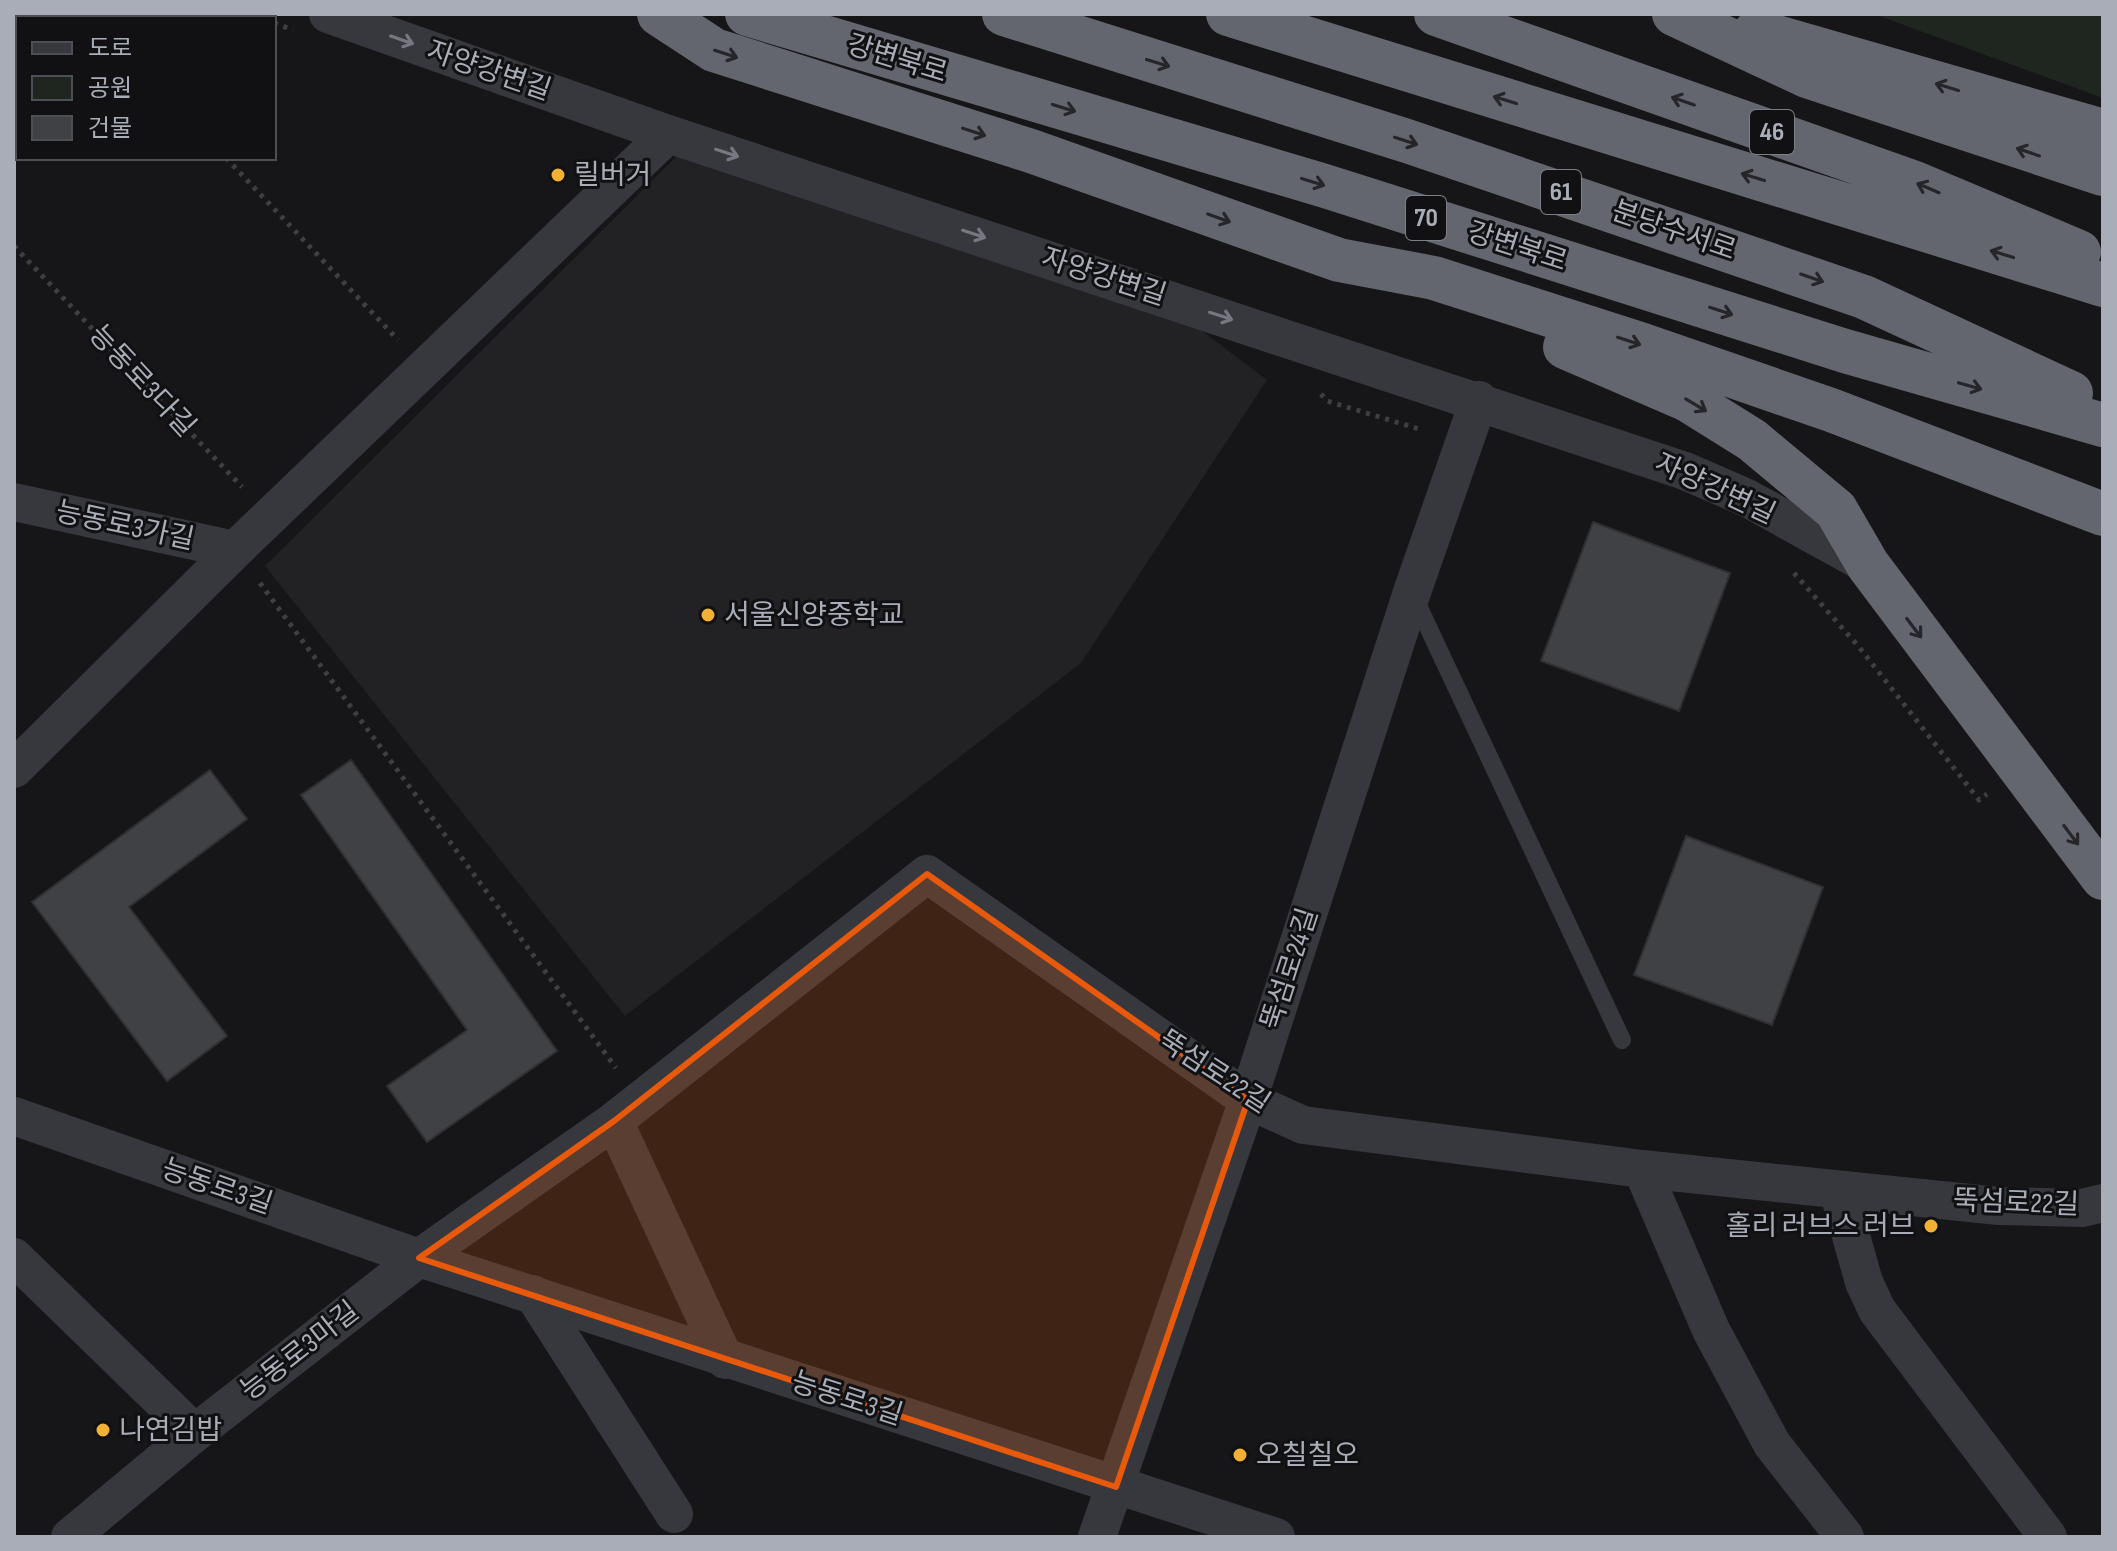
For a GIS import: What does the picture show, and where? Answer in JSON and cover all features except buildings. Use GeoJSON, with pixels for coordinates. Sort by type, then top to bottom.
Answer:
{"type":"FeatureCollection","features":[{"type":"Feature","properties":{"kind":"highway"},"geometry":{"type":"LineString","coordinates":[[659,14],[714,50],[1031,151],[1339,260],[1539,335],[1688,400],[1752,440],[1836,510],[1868,565],[2103,878]]}},
{"type":"Feature","properties":{"kind":"highway","name":"강변북로"},"geometry":{"type":"LineString","coordinates":[[747,14],[1325,186],[1845,351],[2103,425]]}},
{"type":"Feature","properties":{"kind":"highway","name":"분당수서로"},"geometry":{"type":"LineString","coordinates":[[1004,14],[1422,146],[1864,297],[2103,408]]}},
{"type":"Feature","properties":{"kind":"highway"},"geometry":{"type":"LineString","coordinates":[[1228,14],[2103,285]]}},
{"type":"Feature","properties":{"kind":"highway","name":"46"},"geometry":{"type":"LineString","coordinates":[[1436,14],[1915,183],[2103,262]]}},
{"type":"Feature","properties":{"kind":"highway"},"geometry":{"type":"LineString","coordinates":[[1674,14],[1807,76],[2103,174]]}},
{"type":"Feature","properties":{"kind":"highway"},"geometry":{"type":"LineString","coordinates":[[1690,14],[1815,45],[2103,131]]}},
{"type":"Feature","properties":{"kind":"highway"},"geometry":{"type":"LineString","coordinates":[[1339,260],[1434,278],[1643,345],[1831,410],[2103,514]]}},
{"type":"Feature","properties":{"kind":"street","name":"자양강변길"},"geometry":{"type":"LineString","coordinates":[[316,24],[668,134],[1479,400],[1685,471],[1747,498],[1868,565]]}},
{"type":"Feature","properties":{"kind":"street"},"geometry":{"type":"LineString","coordinates":[[14,769],[235,550],[426,370],[668,134]]}},
{"type":"Feature","properties":{"kind":"street","name":"뚝섬로24길"},"geometry":{"type":"LineString","coordinates":[[1097,1537],[1248,1100],[1412,592],[1479,400]]}},
{"type":"Feature","properties":{"kind":"street","name":"능동로3가길"},"geometry":{"type":"LineString","coordinates":[[14,502],[235,550]]}},
{"type":"Feature","properties":{"kind":"street","name":"뚝섬로22길"},"geometry":{"type":"LineString","coordinates":[[614,1121],[927,874],[1248,1100],[1303,1125],[1642,1169],[1999,1206],[2082,1208],[2103,1203]]}},
{"type":"Feature","properties":{"kind":"street","name":"능동로3길"},"geometry":{"type":"LineString","coordinates":[[14,1116],[419,1258],[1276,1537]]}},
{"type":"Feature","properties":{"kind":"street"},"geometry":{"type":"LineString","coordinates":[[419,1258],[614,1121],[725,1360]]}},
{"type":"Feature","properties":{"kind":"street"},"geometry":{"type":"LineString","coordinates":[[1642,1169],[1711,1330],[1772,1444],[1845,1537]]}},
{"type":"Feature","properties":{"kind":"street"},"geometry":{"type":"LineString","coordinates":[[1838,1190],[1864,1282],[1877,1310],[2048,1537]]}},
{"type":"Feature","properties":{"kind":"street"},"geometry":{"type":"LineString","coordinates":[[14,1257],[195,1433]]}},
{"type":"Feature","properties":{"kind":"street","name":"능동로3마길"},"geometry":{"type":"LineString","coordinates":[[70,1537],[195,1433],[419,1258]]}},
{"type":"Feature","properties":{"kind":"street"},"geometry":{"type":"LineString","coordinates":[[533,1294],[674,1514]]}},
{"type":"Feature","properties":{"kind":"lane"},"geometry":{"type":"LineString","coordinates":[[1412,592],[1622,1040]]}},
{"type":"Feature","properties":{"kind":"path"},"geometry":{"type":"LineString","coordinates":[[276,23],[316,24]]}},
{"type":"Feature","properties":{"kind":"path"},"geometry":{"type":"LineString","coordinates":[[228,160],[426,370]]}},
{"type":"Feature","properties":{"kind":"path","name":"능동로3다길"},"geometry":{"type":"LineString","coordinates":[[14,246],[270,517]]}},
{"type":"Feature","properties":{"kind":"path"},"geometry":{"type":"LineString","coordinates":[[1318,391],[1327,401],[1464,443]]}},
{"type":"Feature","properties":{"kind":"path"},"geometry":{"type":"LineString","coordinates":[[235,550],[617,1069]]}},
{"type":"Feature","properties":{"kind":"path"},"geometry":{"type":"LineString","coordinates":[[1790,568],[1859,647],[1979,800],[1990,792]]}},
{"type":"Feature","properties":{"kind":"highlighted area"},"geometry":{"type":"Polygon","coordinates":[[[927,874],[1248,1100],[1116,1487],[419,1258],[614,1121],[927,874]]]}},
{"type":"Feature","properties":{"kind":"shaded area","name":"서울신양중학교"},"geometry":{"type":"Polygon","coordinates":[[[690,143],[1122,270],[1267,380],[1081,663],[625,1016],[265,566],[690,143]]]}},
{"type":"Feature","properties":{"kind":"green space"},"geometry":{"type":"Polygon","coordinates":[[[1874,14],[2103,14],[2103,98],[1874,14]]]}},
{"type":"Feature","properties":{"kind":"place","name":"릴버거"},"geometry":{"type":"Point","coordinates":[558,175]}},
{"type":"Feature","properties":{"kind":"place","name":"서울신양중학교"},"geometry":{"type":"Point","coordinates":[708,615]}},
{"type":"Feature","properties":{"kind":"place","name":"홀리 러브스 러브"},"geometry":{"type":"Point","coordinates":[1931,1226]}},
{"type":"Feature","properties":{"kind":"place","name":"나연김밥"},"geometry":{"type":"Point","coordinates":[103,1430]}},
{"type":"Feature","properties":{"kind":"place","name":"오칠칠오"},"geometry":{"type":"Point","coordinates":[1240,1455]}}]}
